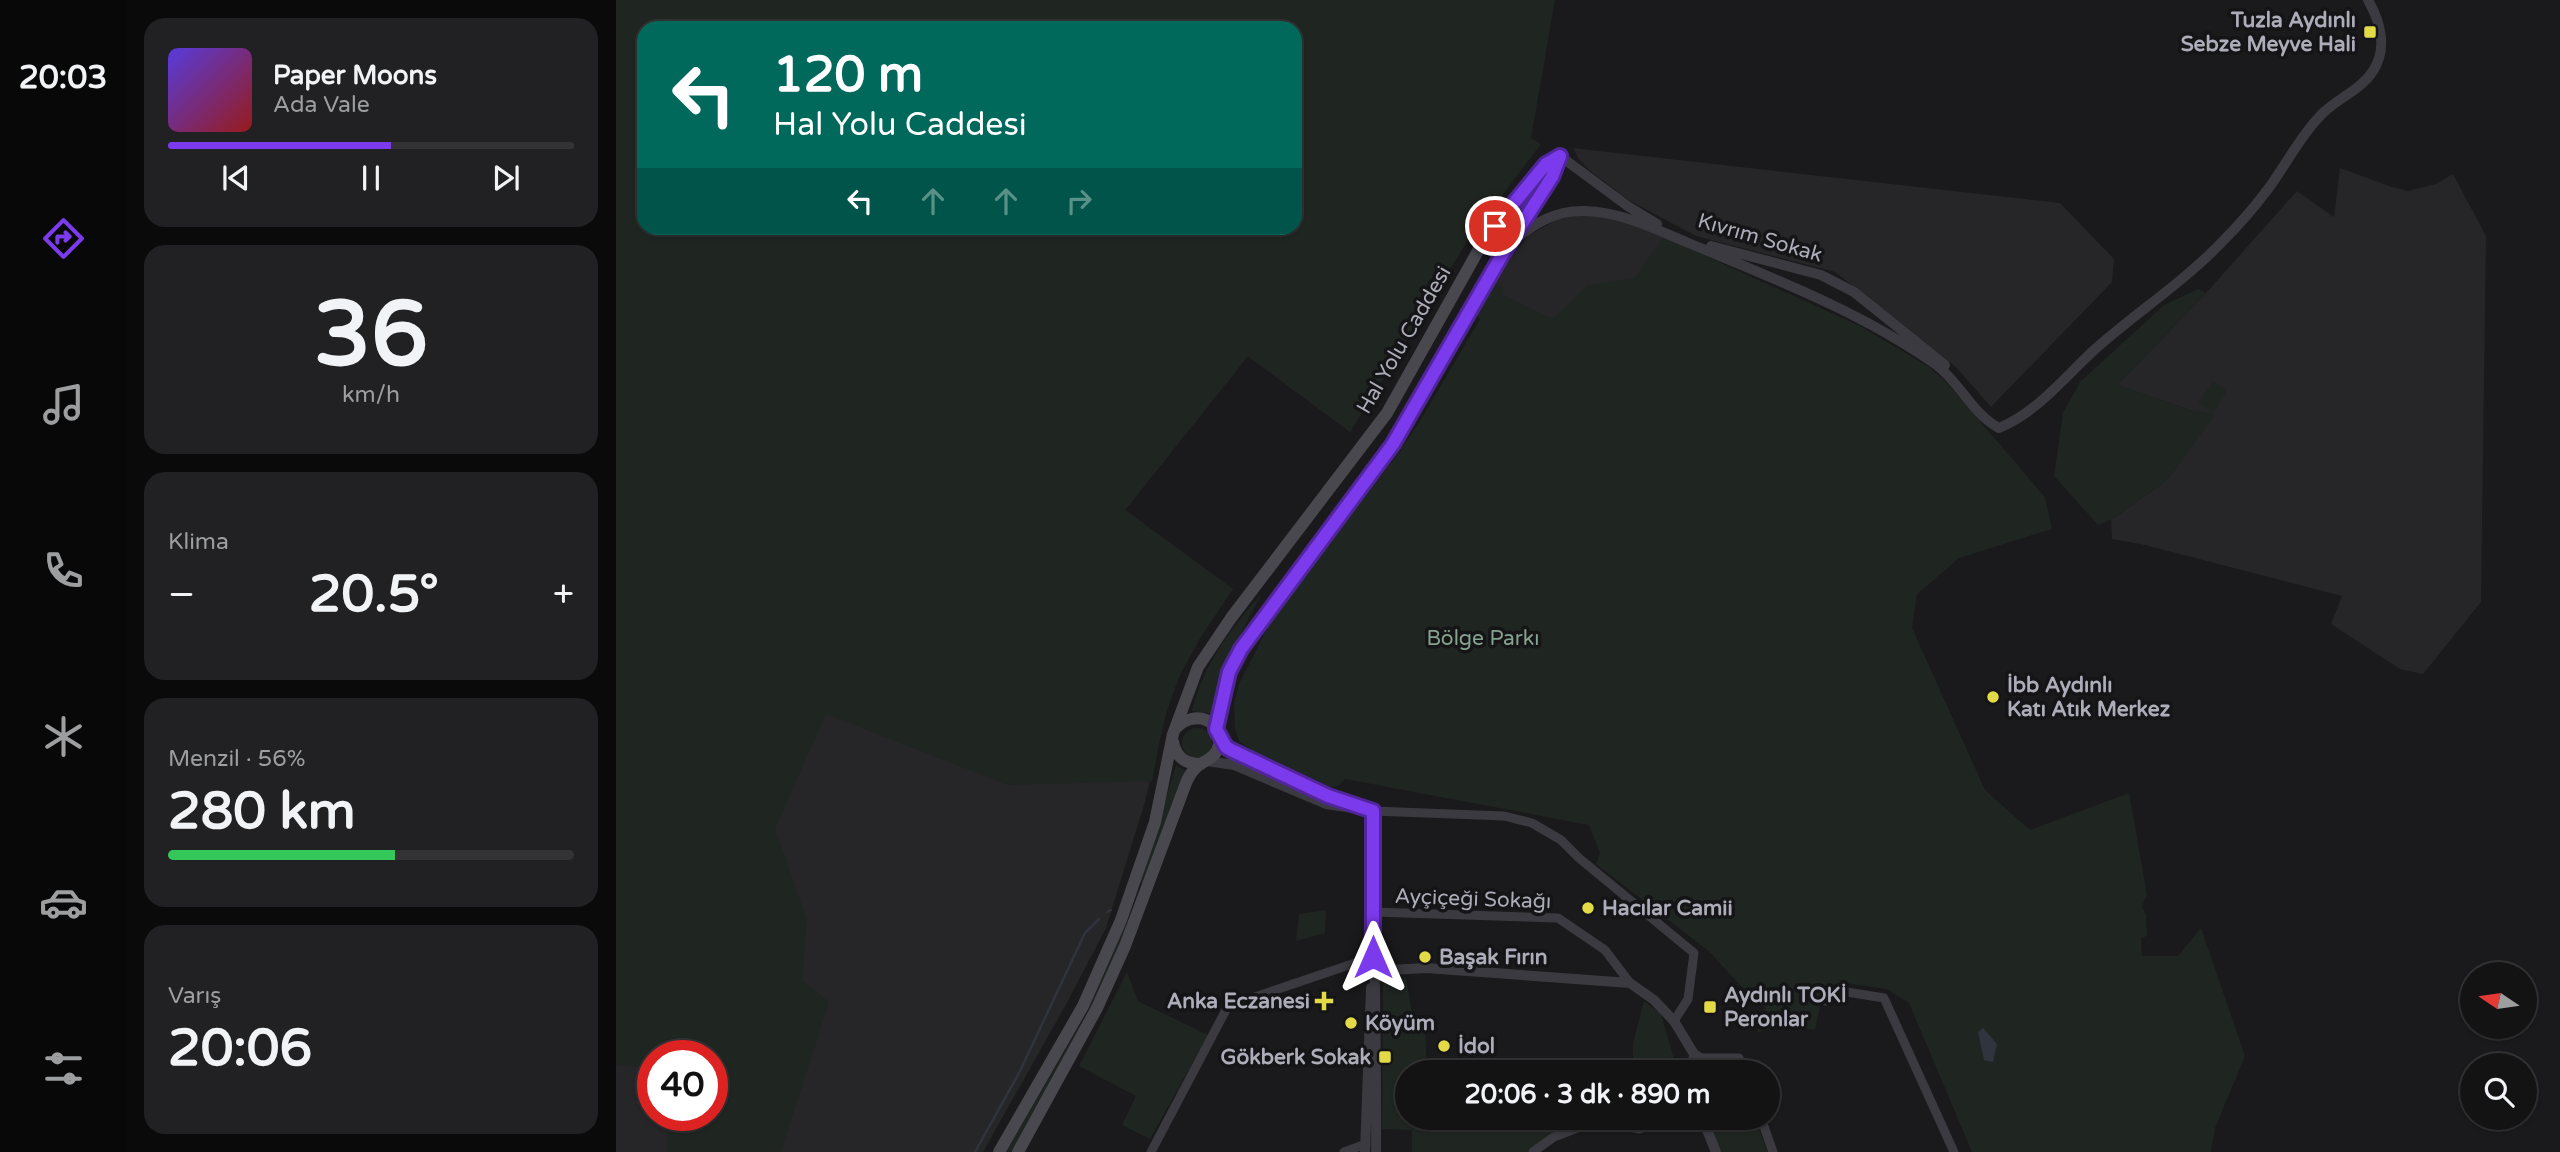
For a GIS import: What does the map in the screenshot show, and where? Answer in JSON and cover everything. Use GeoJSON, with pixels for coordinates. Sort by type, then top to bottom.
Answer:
{"type":"FeatureCollection","features":[{"type":"Feature","properties":{"kind":"main road","name":"Hal Yolu Caddesi"},"geometry":{"type":"LineString","coordinates":[[1218,732],[1229,672],[1241,649],[1393,444],[1508,245],[1552,177],[1560,156]]}},
{"type":"Feature","properties":{"kind":"main road","name":"Hal Yolu Caddesi"},"geometry":{"type":"LineString","coordinates":[[1177,727],[1190,685],[1210,647],[1387,413],[1462,279],[1498,221],[1546,164],[1560,156]]}},
{"type":"Feature","properties":{"kind":"main road"},"geometry":{"type":"LineString","coordinates":[[999,1152],[1097,978],[1142,863],[1155,822],[1177,727],[1189,718],[1205,719],[1218,732],[1217,750],[1190,775],[1177,801],[1125,946],[1097,1009],[1018,1152]]}},
{"type":"Feature","properties":{"kind":"main road"},"geometry":{"type":"LineString","coordinates":[[1172,742],[1179,756],[1185,761],[1204,762]]}},
{"type":"Feature","properties":{"kind":"street"},"geometry":{"type":"LineString","coordinates":[[1508,245],[1543,220],[1569,212],[1602,213],[1658,230],[1867,322],[1943,370],[1982,417],[1999,428],[2018,420],[2033,408],[2095,349],[2218,246],[2267,191],[2321,115],[2358,87],[2373,71],[2380,50],[2381,34],[2380,24],[2368,0]]}},
{"type":"Feature","properties":{"kind":"street","name":"Kıvrım Sokak"},"geometry":{"type":"LineString","coordinates":[[1560,156],[1629,207],[1672,233],[1695,242],[1821,275],[1854,292],[1936,356],[1990,414],[1999,428]]}},
{"type":"Feature","properties":{"kind":"street"},"geometry":{"type":"LineString","coordinates":[[1218,732],[1231,750],[1328,796],[1373,811]]}},
{"type":"Feature","properties":{"kind":"street"},"geometry":{"type":"LineString","coordinates":[[1204,762],[1234,765],[1325,804],[1373,811],[1504,816],[1532,823],[1561,840],[1694,953],[1688,999],[1674,1021]]}},
{"type":"Feature","properties":{"kind":"street"},"geometry":{"type":"LineString","coordinates":[[1373,811],[1376,1152]]}},
{"type":"Feature","properties":{"kind":"street","name":"Ayçiçeği Sokağı"},"geometry":{"type":"LineString","coordinates":[[1373,912],[1558,918],[1605,950],[1630,983]]}},
{"type":"Feature","properties":{"kind":"street"},"geometry":{"type":"LineString","coordinates":[[1151,1152],[1228,1006],[1373,957]]}},
{"type":"Feature","properties":{"kind":"street"},"geometry":{"type":"LineString","coordinates":[[1373,971],[1426,968],[1630,983],[1654,1000],[1674,1021],[1694,1054],[1702,1058],[1740,1060]]}},
{"type":"Feature","properties":{"kind":"street"},"geometry":{"type":"LineString","coordinates":[[1344,1152],[1365,1148],[1369,1001],[1373,971]]}},
{"type":"Feature","properties":{"kind":"street"},"geometry":{"type":"LineString","coordinates":[[1825,1001],[1847,992],[1884,998],[1954,1152]]}},
{"type":"Feature","properties":{"kind":"street"},"geometry":{"type":"LineString","coordinates":[[1693,1060],[1694,1054]]}},
{"type":"Feature","properties":{"kind":"street"},"geometry":{"type":"LineString","coordinates":[[1533,1152],[1554,1137],[1572,1130]]}},
{"type":"Feature","properties":{"kind":"street"},"geometry":{"type":"LineString","coordinates":[[1707,1130],[1716,1152]]}},
{"type":"Feature","properties":{"kind":"street"},"geometry":{"type":"LineString","coordinates":[[1765,1130],[1773,1152]]}},
{"type":"Feature","properties":{"kind":"shaded area"},"geometry":{"type":"Polygon","coordinates":[[[616,0],[1543,0],[1466,243],[1350,432],[1248,356],[1125,510],[1233,589],[1200,638],[1179,677],[1166,713],[1145,802],[1106,928],[983,1152],[616,1152],[616,0]]]}},
{"type":"Feature","properties":{"kind":"shaded area"},"geometry":{"type":"Polygon","coordinates":[[[1573,148],[2060,203],[2114,259],[2112,282],[1991,407],[1956,367],[1835,272],[1696,236],[1630,201],[1589,170],[1573,148]]]}},
{"type":"Feature","properties":{"kind":"shaded area"},"geometry":{"type":"Polygon","coordinates":[[[2340,168],[2408,191],[2436,184],[2453,174],[2486,236],[2481,602],[2423,674],[2400,669],[2331,624],[2342,596],[2145,545],[2112,539],[2111,520],[2167,480],[2214,415],[2190,410],[2117,385],[2206,293],[2297,191],[2334,217],[2340,168]]]}},
{"type":"Feature","properties":{"kind":"shaded area"},"geometry":{"type":"Polygon","coordinates":[[[1579,215],[1599,216],[1631,224],[1664,237],[1637,280],[1554,320],[1500,307],[1496,283],[1514,253],[1529,235],[1557,220],[1579,215]]]}},
{"type":"Feature","properties":{"kind":"shaded area"},"geometry":{"type":"Polygon","coordinates":[[[1983,1028],[1997,1044],[1993,1062],[1984,1060],[1978,1032],[1983,1028]]]}},
{"type":"Feature","properties":{"kind":"green space"},"geometry":{"type":"Polygon","coordinates":[[[616,0],[1555,0],[1531,138],[1541,144],[1466,243],[1350,432],[1248,356],[1125,510],[1233,589],[1197,642],[1179,677],[1166,715],[1152,781],[1008,785],[826,714],[775,829],[807,920],[802,980],[829,1002],[781,1152],[667,1152],[668,1131],[728,1131],[728,1040],[637,1040],[637,1067],[616,1065],[616,0]]]}},
{"type":"Feature","properties":{"kind":"green space","name":"Bölge Parkı"},"geometry":{"type":"Polygon","coordinates":[[[1664,237],[1860,326],[1929,367],[1947,383],[2045,497],[2052,529],[1959,558],[1917,594],[1912,628],[1985,790],[2030,830],[2129,793],[2147,895],[2142,906],[2146,916],[2147,936],[2141,938],[2142,956],[2178,956],[2201,928],[2245,1056],[2215,1128],[2211,1152],[1972,1152],[1909,1003],[1887,989],[1846,983],[1822,997],[1815,1030],[1784,1026],[1757,1032],[1766,1008],[1744,990],[1710,952],[1596,864],[1600,853],[1589,825],[1345,779],[1338,786],[1331,787],[1252,750],[1239,741],[1235,728],[1234,704],[1239,684],[1271,621],[1420,421],[1480,319],[1476,316],[1496,283],[1504,288],[1502,294],[1554,318],[1588,285],[1634,278],[1664,237]]]}},
{"type":"Feature","properties":{"kind":"green space"},"geometry":{"type":"Polygon","coordinates":[[[2198,289],[2206,293],[2117,385],[2190,410],[2215,415],[2167,480],[2111,520],[2098,525],[2054,476],[2063,413],[2080,382],[2164,305],[2198,289]]]}},
{"type":"Feature","properties":{"kind":"green space"},"geometry":{"type":"Polygon","coordinates":[[[2213,381],[2227,391],[2213,413],[2198,403],[2213,381]]]}},
{"type":"Feature","properties":{"kind":"green space"},"geometry":{"type":"Polygon","coordinates":[[[1262,593],[1221,676],[1214,714],[1192,711],[1211,663],[1240,619],[1262,593]]]}},
{"type":"Feature","properties":{"kind":"green space"},"geometry":{"type":"Polygon","coordinates":[[[1197,728],[1208,732],[1212,743],[1208,754],[1197,758],[1186,754],[1182,743],[1186,732],[1197,728]]]}},
{"type":"Feature","properties":{"kind":"green space"},"geometry":{"type":"Polygon","coordinates":[[[1176,765],[1190,774],[1143,883],[1141,882],[1176,765]]]}},
{"type":"Feature","properties":{"kind":"green space"},"geometry":{"type":"Polygon","coordinates":[[[1326,910],[1325,933],[1296,941],[1299,914],[1326,910]]]}},
{"type":"Feature","properties":{"kind":"green space"},"geometry":{"type":"Polygon","coordinates":[[[1125,925],[1127,926],[1102,984],[1073,1041],[1011,1152],[1006,1152],[1088,1011],[1125,925]]]}},
{"type":"Feature","properties":{"kind":"green space"},"geometry":{"type":"Polygon","coordinates":[[[1127,972],[1138,1001],[1208,1035],[1150,1139],[1122,1125],[1136,1096],[1079,1066],[1127,972]]]}},
{"type":"Feature","properties":{"kind":"green space"},"geometry":{"type":"Polygon","coordinates":[[[1406,977],[1414,1025],[1425,1028],[1426,1060],[1395,1060],[1395,1129],[1382,1129],[1383,985],[1406,977]]]}},
{"type":"Feature","properties":{"kind":"green space"},"geometry":{"type":"Polygon","coordinates":[[[1644,1001],[1661,1014],[1674,1060],[1633,1060],[1633,1043],[1644,1001]]]}},
{"type":"Feature","properties":{"kind":"green space"},"geometry":{"type":"Polygon","coordinates":[[[1412,1130],[1561,1130],[1528,1152],[1412,1152],[1412,1130]]]}},
{"type":"Feature","properties":{"kind":"green space"},"geometry":{"type":"Polygon","coordinates":[[[1711,1130],[1759,1130],[1768,1152],[1722,1152],[1711,1130]]]}},
{"type":"Feature","properties":{"kind":"waterway"},"geometry":{"type":"LineString","coordinates":[[1107,912],[1111,910]]}},
{"type":"Feature","properties":{"kind":"waterway"},"geometry":{"type":"LineString","coordinates":[[975,1152],[1020,1071],[1085,933],[1099,919]]}},
{"type":"Feature","properties":{"kind":"place","name":"Tuzla Aydınlı Sebze Meyve Hali"},"geometry":{"type":"Point","coordinates":[2370,32]}},
{"type":"Feature","properties":{"kind":"place","name":"İbb Aydınlı Katı Atık Merkez"},"geometry":{"type":"Point","coordinates":[1993,697]}},
{"type":"Feature","properties":{"kind":"place","name":"Hacılar Camii"},"geometry":{"type":"Point","coordinates":[1588,908]}},
{"type":"Feature","properties":{"kind":"place","name":"Başak Fırın"},"geometry":{"type":"Point","coordinates":[1425,957]}},
{"type":"Feature","properties":{"kind":"place","name":"Anka Eczanesi"},"geometry":{"type":"Point","coordinates":[1324,1001]}},
{"type":"Feature","properties":{"kind":"place","name":"Aydınlı TOKİ Peronlar"},"geometry":{"type":"Point","coordinates":[1710,1007]}},
{"type":"Feature","properties":{"kind":"place","name":"Köyüm"},"geometry":{"type":"Point","coordinates":[1351,1023]}},
{"type":"Feature","properties":{"kind":"place","name":"İdol"},"geometry":{"type":"Point","coordinates":[1444,1046]}},
{"type":"Feature","properties":{"kind":"place","name":"Gökberk Sokak"},"geometry":{"type":"Point","coordinates":[1385,1057]}},
{"type":"Feature","properties":{"kind":"route"},"geometry":{"type":"LineString","coordinates":[[1373,957],[1373,811],[1343,803],[1231,750],[1226,747],[1216,729],[1229,672],[1241,649],[1393,444],[1502,255],[1552,177],[1560,156],[1546,164],[1495,226]]}}]}
